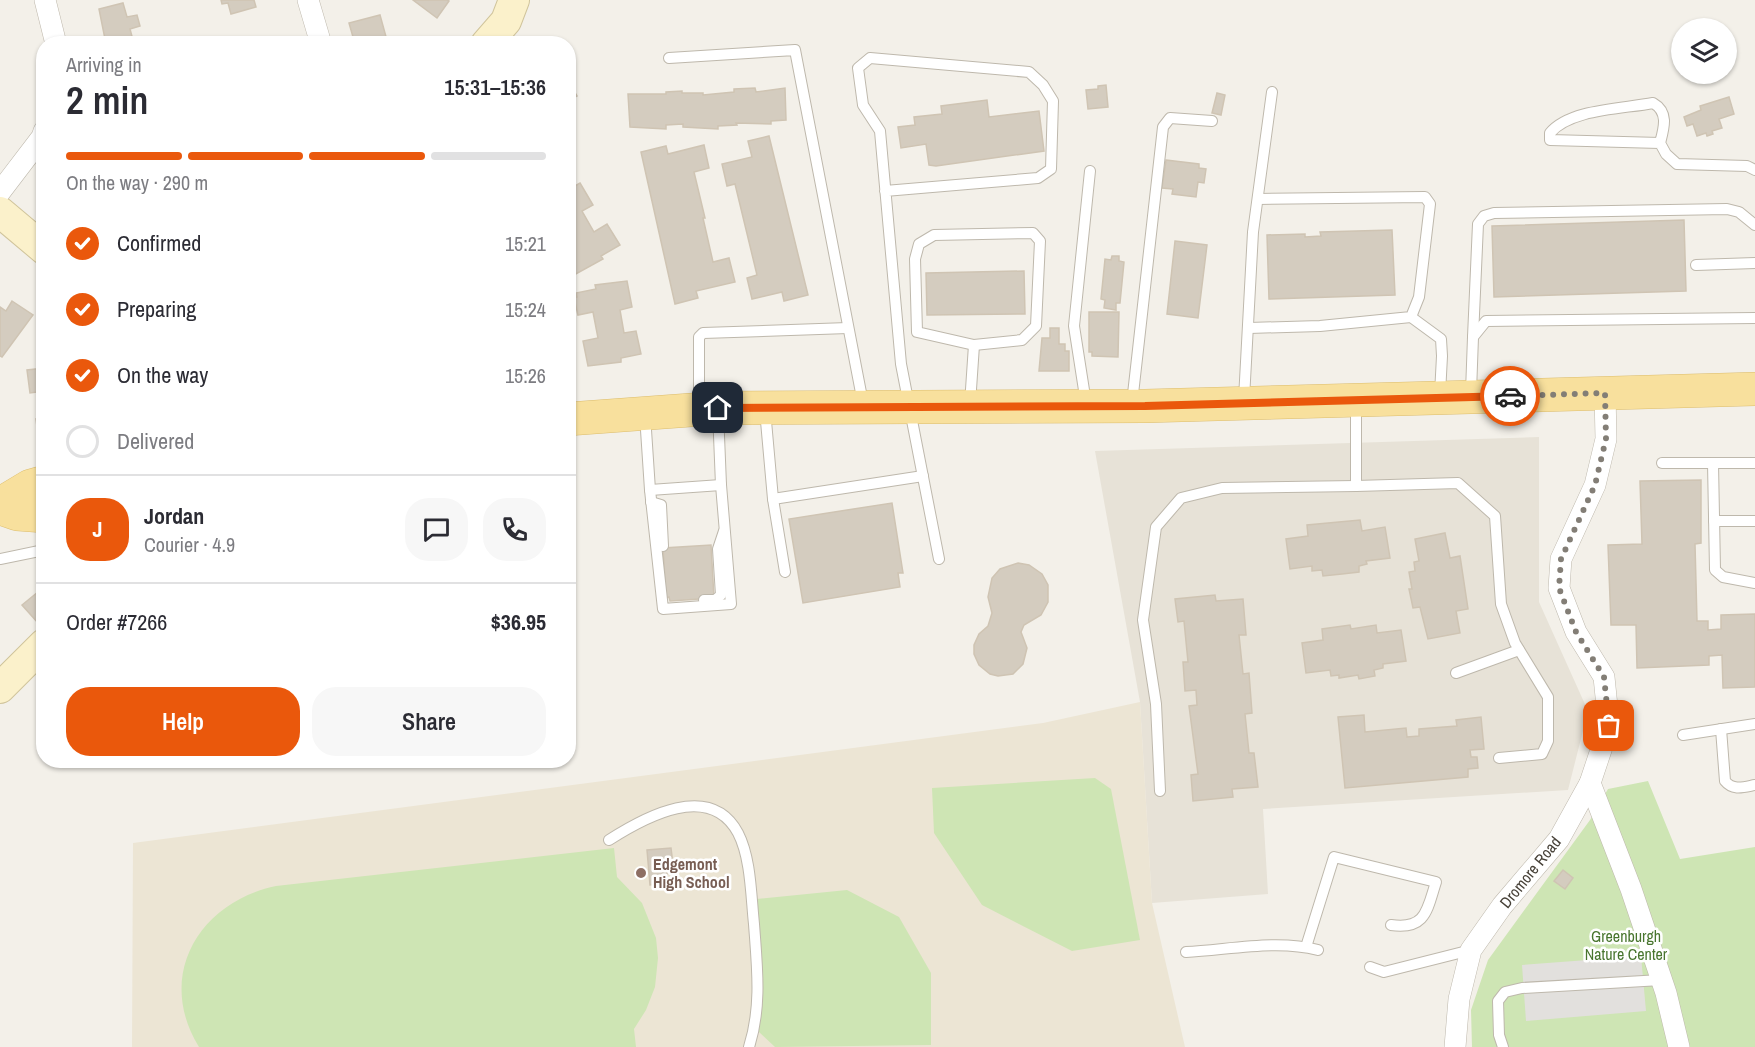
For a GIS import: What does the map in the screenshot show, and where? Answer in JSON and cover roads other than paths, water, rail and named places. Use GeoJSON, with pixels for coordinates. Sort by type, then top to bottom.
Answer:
{"type":"FeatureCollection","features":[{"type":"Feature","properties":{"kind":"main road"},"geometry":{"type":"LineString","coordinates":[[576,418],[709,409],[1132,406],[1755,389]]}},
{"type":"Feature","properties":{"kind":"main road"},"geometry":{"type":"LineString","coordinates":[[0,506],[36,484]]}},
{"type":"Feature","properties":{"kind":"main road"},"geometry":{"type":"LineString","coordinates":[[0,506],[17,514],[36,515]]}},
{"type":"Feature","properties":{"kind":"street"},"geometry":{"type":"LineString","coordinates":[[45,0],[54,36]]}},
{"type":"Feature","properties":{"kind":"street"},"geometry":{"type":"LineString","coordinates":[[308,0],[319,36]]}},
{"type":"Feature","properties":{"kind":"street"},"geometry":{"type":"LineString","coordinates":[[493,36],[506,21],[514,0]]}},
{"type":"Feature","properties":{"kind":"street"},"geometry":{"type":"LineString","coordinates":[[0,192],[36,146]]}},
{"type":"Feature","properties":{"kind":"street"},"geometry":{"type":"LineString","coordinates":[[0,212],[36,242]]}},
{"type":"Feature","properties":{"kind":"street","name":"Dromore Road"},"geometry":{"type":"LineString","coordinates":[[1455,1047],[1459,999],[1471,950],[1502,906],[1558,839],[1590,783],[1609,726],[1604,677],[1576,632],[1559,588],[1561,559],[1595,485],[1606,439],[1605,393]]}},
{"type":"Feature","properties":{"kind":"street"},"geometry":{"type":"LineString","coordinates":[[0,688],[36,652]]}},
{"type":"Feature","properties":{"kind":"street"},"geometry":{"type":"LineString","coordinates":[[1590,783],[1631,889],[1661,980],[1679,1047]]}},
{"type":"Feature","properties":{"kind":"lane"},"geometry":{"type":"LineString","coordinates":[[669,58],[795,50],[864,408]]}},
{"type":"Feature","properties":{"kind":"lane"},"geometry":{"type":"LineString","coordinates":[[885,191],[1038,178],[1051,169],[1053,101],[1043,85],[1029,72],[870,58],[858,68],[863,105],[880,131],[885,191],[901,364],[939,559]]}},
{"type":"Feature","properties":{"kind":"lane"},"geometry":{"type":"LineString","coordinates":[[1244,402],[1252,232],[1272,92]]}},
{"type":"Feature","properties":{"kind":"lane"},"geometry":{"type":"LineString","coordinates":[[1660,143],[1550,140],[1550,133],[1569,118],[1653,104],[1659,107],[1663,114],[1664,126],[1660,143],[1666,154],[1677,164],[1747,166],[1755,170]]}},
{"type":"Feature","properties":{"kind":"lane"},"geometry":{"type":"LineString","coordinates":[[1132,406],[1163,126],[1170,118],[1212,121]]}},
{"type":"Feature","properties":{"kind":"lane"},"geometry":{"type":"LineString","coordinates":[[1087,406],[1074,326],[1090,171]]}},
{"type":"Feature","properties":{"kind":"lane"},"geometry":{"type":"LineString","coordinates":[[1258,198],[1425,197],[1430,204],[1426,254],[1419,297],[1411,317]]}},
{"type":"Feature","properties":{"kind":"lane"},"geometry":{"type":"LineString","coordinates":[[1455,397],[1473,337],[1478,224],[1484,216],[1494,213],[1727,209],[1739,212],[1755,225]]}},
{"type":"Feature","properties":{"kind":"lane"},"geometry":{"type":"LineString","coordinates":[[1032,233],[1041,241],[1036,326],[1022,340],[974,345],[917,332],[915,258],[919,244],[934,235],[1032,233]]}},
{"type":"Feature","properties":{"kind":"lane"},"geometry":{"type":"LineString","coordinates":[[1696,265],[1755,263]]}},
{"type":"Feature","properties":{"kind":"lane"},"geometry":{"type":"LineString","coordinates":[[1249,328],[1320,326],[1411,317],[1441,339],[1442,357],[1455,397]]}},
{"type":"Feature","properties":{"kind":"lane"},"geometry":{"type":"LineString","coordinates":[[1473,337],[1486,321],[1755,318]]}},
{"type":"Feature","properties":{"kind":"lane"},"geometry":{"type":"LineString","coordinates":[[645,412],[651,502],[663,609],[731,604],[721,485],[699,337],[703,333],[848,328]]}},
{"type":"Feature","properties":{"kind":"lane"},"geometry":{"type":"LineString","coordinates":[[969,407],[974,345]]}},
{"type":"Feature","properties":{"kind":"lane"},"geometry":{"type":"LineString","coordinates":[[1356,400],[1356,486]]}},
{"type":"Feature","properties":{"kind":"lane"},"geometry":{"type":"LineString","coordinates":[[764,408],[785,572]]}},
{"type":"Feature","properties":{"kind":"lane"},"geometry":{"type":"LineString","coordinates":[[1662,463],[1755,463]]}},
{"type":"Feature","properties":{"kind":"lane"},"geometry":{"type":"LineString","coordinates":[[1713,463],[1716,573],[1733,580],[1755,583]]}},
{"type":"Feature","properties":{"kind":"lane"},"geometry":{"type":"LineString","coordinates":[[774,499],[923,476]]}},
{"type":"Feature","properties":{"kind":"lane"},"geometry":{"type":"LineString","coordinates":[[1160,790],[1156,704],[1143,620],[1156,527],[1181,498],[1222,488],[1458,483],[1495,516],[1501,604],[1519,650],[1548,697],[1548,741],[1542,754],[1499,758]]}},
{"type":"Feature","properties":{"kind":"lane"},"geometry":{"type":"LineString","coordinates":[[650,490],[721,485]]}},
{"type":"Feature","properties":{"kind":"lane"},"geometry":{"type":"LineString","coordinates":[[1714,521],[1755,521]]}},
{"type":"Feature","properties":{"kind":"lane"},"geometry":{"type":"LineString","coordinates":[[0,559],[36,552]]}},
{"type":"Feature","properties":{"kind":"lane"},"geometry":{"type":"LineString","coordinates":[[1456,674],[1519,650]]}},
{"type":"Feature","properties":{"kind":"lane"},"geometry":{"type":"LineString","coordinates":[[1683,735],[1755,724]]}},
{"type":"Feature","properties":{"kind":"lane"},"geometry":{"type":"LineString","coordinates":[[1721,729],[1725,781],[1739,788],[1755,785]]}},
{"type":"Feature","properties":{"kind":"lane"},"geometry":{"type":"LineString","coordinates":[[609,840],[668,810],[697,805],[722,814],[738,833],[749,872],[759,984],[754,1030],[749,1047]]}},
{"type":"Feature","properties":{"kind":"lane"},"geometry":{"type":"LineString","coordinates":[[1306,947],[1334,856],[1436,882],[1428,908],[1415,924],[1408,927],[1391,925]]}},
{"type":"Feature","properties":{"kind":"lane"},"geometry":{"type":"LineString","coordinates":[[1186,952],[1278,946],[1318,950]]}},
{"type":"Feature","properties":{"kind":"lane"},"geometry":{"type":"LineString","coordinates":[[1370,967],[1384,972],[1471,950]]}},
{"type":"Feature","properties":{"kind":"lane"},"geometry":{"type":"LineString","coordinates":[[1503,1047],[1499,1035],[1498,1001],[1505,992],[1522,988],[1661,980]]}},
{"type":"Feature","properties":{"kind":"place","name":"Edgemont High School"},"geometry":{"type":"Point","coordinates":[641,873]}},
{"type":"Feature","properties":{"kind":"park label","name":"Greenburgh Nature Center"},"geometry":{"type":"Point","coordinates":[1626,945]}}]}
